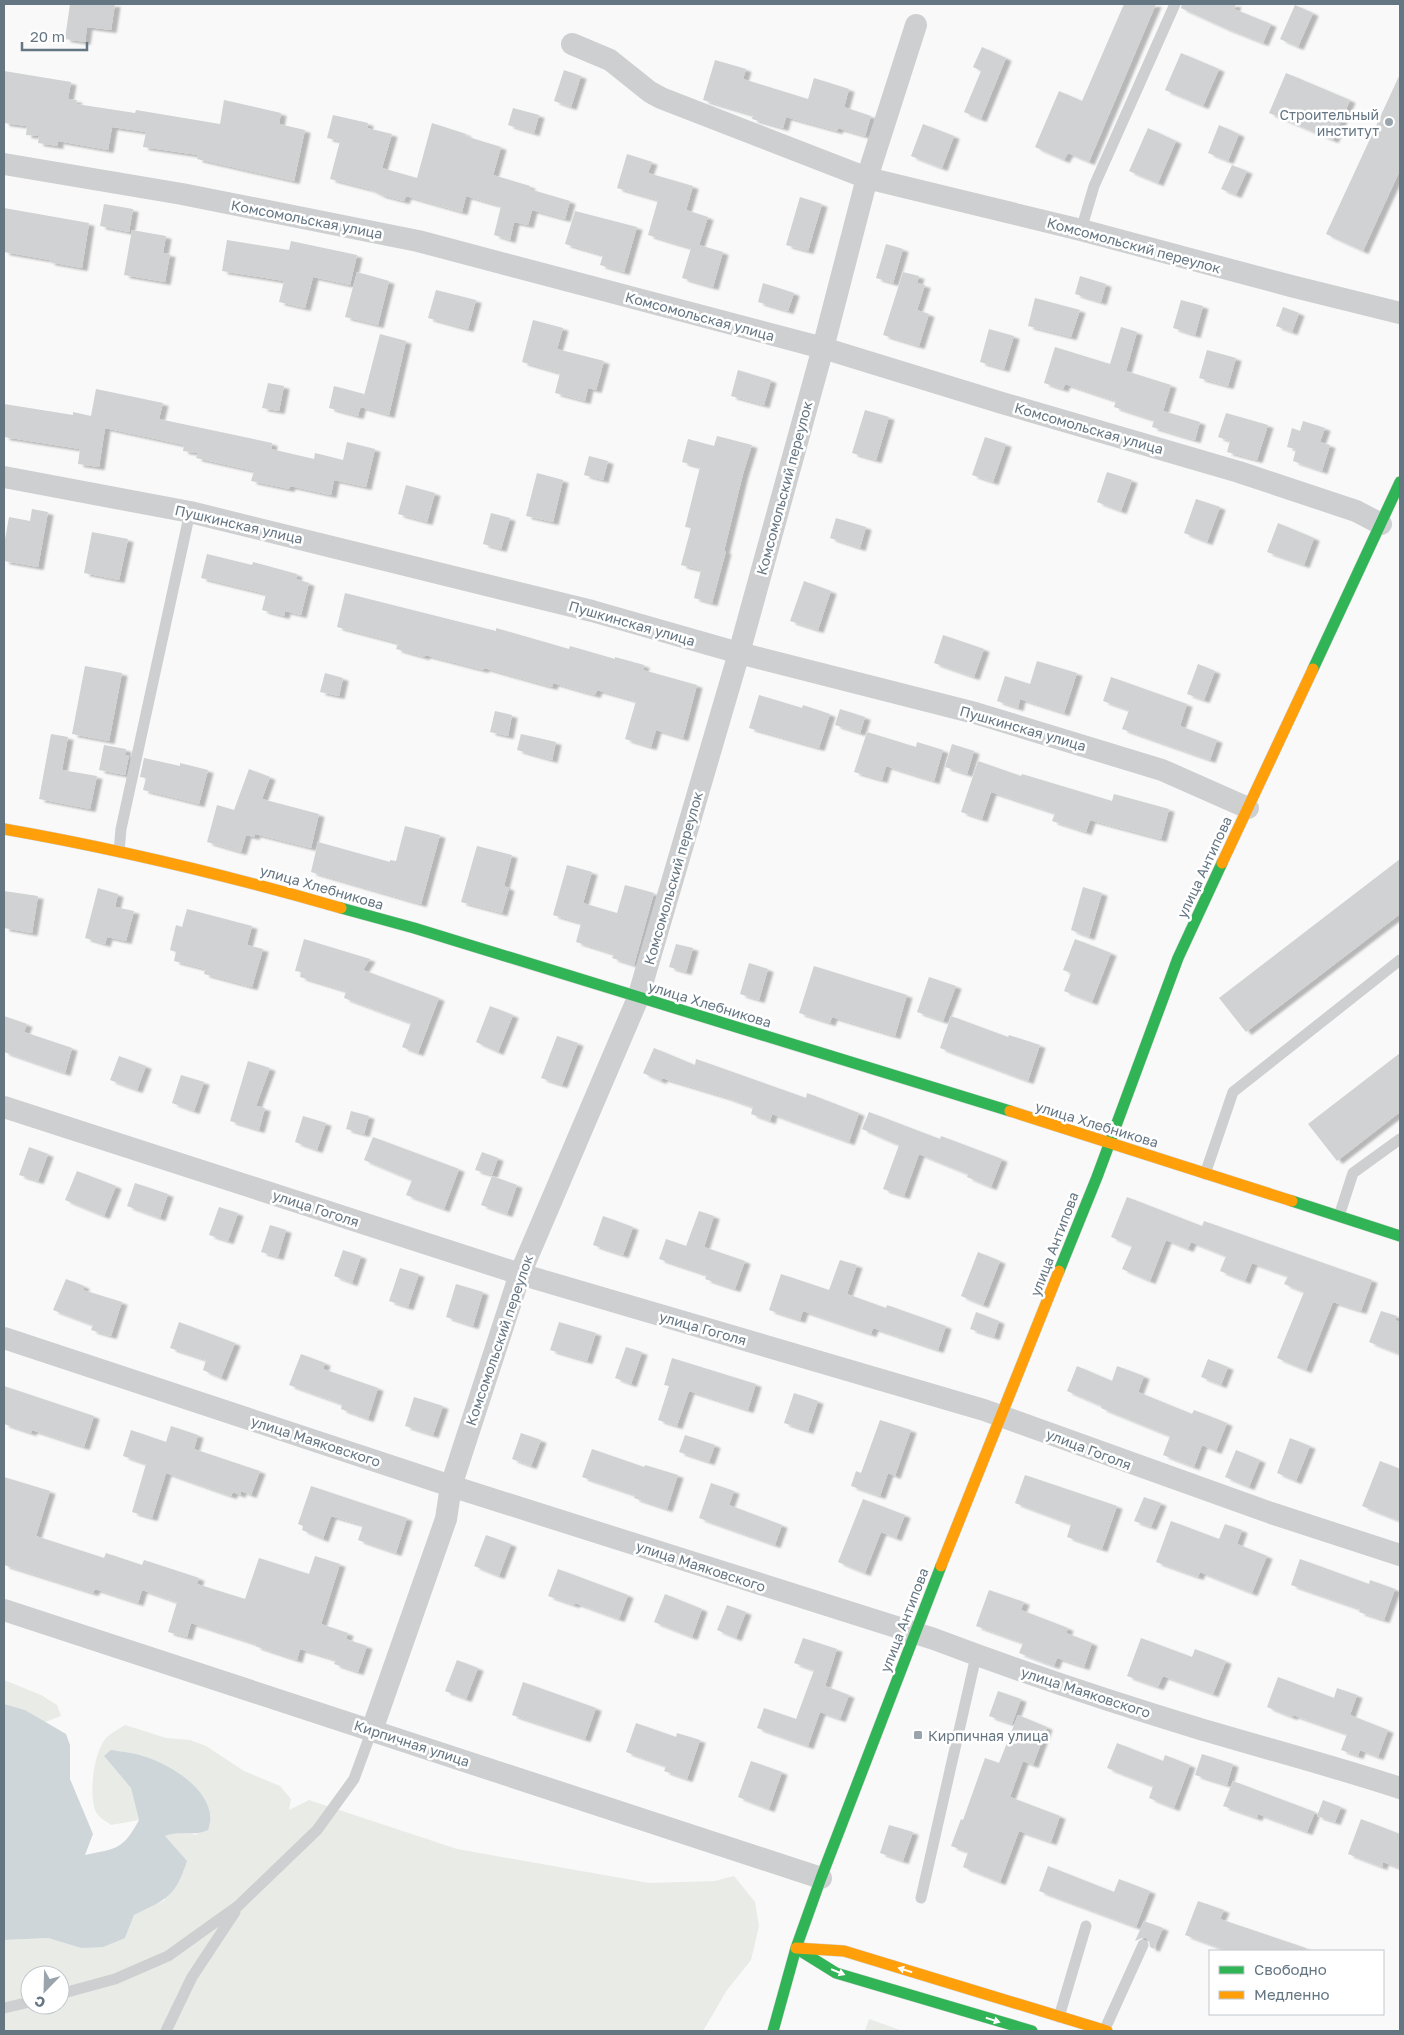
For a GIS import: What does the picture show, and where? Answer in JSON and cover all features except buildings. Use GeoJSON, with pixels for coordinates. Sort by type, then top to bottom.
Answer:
{"type":"FeatureCollection","features":[{"type":"Feature","properties":{"kind":"street","name":"Комсомольский переулок"},"geometry":{"type":"LineString","coordinates":[[372,1730],[446,1519],[451,1486],[520,1274],[638,998],[739,653],[823,348],[867,178],[916,25]]}},
{"type":"Feature","properties":{"kind":"street","name":"Комсомольский переулок"},"geometry":{"type":"LineString","coordinates":[[572,44],[610,60],[650,92],[661,98],[867,178],[1081,230],[1400,313]]}},
{"type":"Feature","properties":{"kind":"street","name":"Комсомольская улица"},"geometry":{"type":"LineString","coordinates":[[4,164],[182,194],[418,241],[823,348],[1256,477],[1356,511],[1381,524]]}},
{"type":"Feature","properties":{"kind":"street","name":"Пушкинская улица"},"geometry":{"type":"LineString","coordinates":[[4,477],[190,512],[582,608],[739,653],[975,713],[1162,770],[1248,808]]}},
{"type":"Feature","properties":{"kind":"street","name":"улица Антипова"},"geometry":{"type":"LineString","coordinates":[[773,2031],[796,1948],[821,1878],[915,1634],[1053,1289],[1178,958],[1400,482]]}},
{"type":"Feature","properties":{"kind":"street","name":"улица Хлебникова"},"geometry":{"type":"LineString","coordinates":[[4,829],[236,878],[414,928],[1110,1142],[1400,1236]]}},
{"type":"Feature","properties":{"kind":"street","name":"улица Гоголя"},"geometry":{"type":"LineString","coordinates":[[4,1107],[520,1274],[1001,1417],[1270,1514],[1400,1555]]}},
{"type":"Feature","properties":{"kind":"street","name":"улица Маяковского"},"geometry":{"type":"LineString","coordinates":[[4,1338],[451,1486],[934,1639],[976,1656],[1195,1728],[1400,1788]]}},
{"type":"Feature","properties":{"kind":"street","name":"Кирпичная улица"},"geometry":{"type":"LineString","coordinates":[[4,1610],[821,1878]]}},
{"type":"Feature","properties":{"kind":"street"},"geometry":{"type":"LineString","coordinates":[[796,1948],[844,1951],[1105,2031]]}},
{"type":"Feature","properties":{"kind":"street"},"geometry":{"type":"LineString","coordinates":[[796,1948],[836,1973],[1032,2031]]}},
{"type":"Feature","properties":{"kind":"lane"},"geometry":{"type":"LineString","coordinates":[[1081,230],[1094,186],[1174,4]]}},
{"type":"Feature","properties":{"kind":"lane"},"geometry":{"type":"LineString","coordinates":[[119,852],[121,829],[190,512]]}},
{"type":"Feature","properties":{"kind":"lane"},"geometry":{"type":"LineString","coordinates":[[1205,1174],[1233,1092],[1400,960]]}},
{"type":"Feature","properties":{"kind":"lane"},"geometry":{"type":"LineString","coordinates":[[1339,1216],[1353,1173],[1400,1139]]}},
{"type":"Feature","properties":{"kind":"lane"},"geometry":{"type":"LineString","coordinates":[[920,1898],[976,1656]]}},
{"type":"Feature","properties":{"kind":"lane"},"geometry":{"type":"LineString","coordinates":[[70,1991],[115,1979],[168,1956],[238,1906],[317,1830],[354,1779],[372,1730]]}},
{"type":"Feature","properties":{"kind":"lane"},"geometry":{"type":"LineString","coordinates":[[166,2031],[192,1977],[238,1906]]}},
{"type":"Feature","properties":{"kind":"lane"},"geometry":{"type":"LineString","coordinates":[[1059,2017],[1086,1926]]}},
{"type":"Feature","properties":{"kind":"lane"},"geometry":{"type":"LineString","coordinates":[[1105,2031],[1143,1944]]}},
{"type":"Feature","properties":{"kind":"lane"},"geometry":{"type":"LineString","coordinates":[[4,2008],[20,2004]]}},
{"type":"Feature","properties":{"kind":"shaded area"},"geometry":{"type":"Polygon","coordinates":[[[4,1680],[41,1695],[57,1705],[61,1716],[45,1722],[25,1710],[4,1704],[4,1680]]]}},
{"type":"Feature","properties":{"kind":"shaded area"},"geometry":{"type":"Polygon","coordinates":[[[4,1704],[25,1710],[66,1734],[70,1745],[70,1779],[93,1834],[85,1855],[112,1849],[123,1843],[139,1820],[131,1788],[104,1756],[111,1750],[142,1756],[169,1767],[192,1784],[208,1806],[210,1817],[208,1830],[165,1836],[187,1861],[183,1873],[174,1890],[168,1896],[155,1905],[134,1915],[125,1938],[103,1947],[81,1948],[48,1938],[4,1940],[4,1704]]]}},
{"type":"Feature","properties":{"kind":"shaded area"},"geometry":{"type":"Polygon","coordinates":[[[125,1725],[166,1738],[190,1740],[206,1746],[244,1771],[280,1786],[291,1799],[289,1810],[309,1800],[457,1849],[649,1883],[715,1881],[734,1876],[755,1902],[759,1926],[751,1960],[727,1990],[703,2031],[4,2031],[4,1940],[48,1938],[81,1948],[125,1938],[134,1915],[165,1900],[165,1836],[175,1832],[198,1835],[104,1756],[131,1788],[139,1820],[111,1825],[97,1814],[93,1795],[94,1772],[99,1751],[108,1736],[125,1725]]]}},
{"type":"Feature","properties":{"kind":"shaded area"},"geometry":{"type":"Polygon","coordinates":[[[869,2019],[903,2031],[865,2031],[869,2019]]]}},
{"type":"Feature","properties":{"kind":"traffic: fast"},"geometry":{"type":"LineString","coordinates":[[1313,669],[1400,482]]}},
{"type":"Feature","properties":{"kind":"traffic: fast"},"geometry":{"type":"LineString","coordinates":[[1059,1271],[1097,1177],[1178,958],[1222,863]]}},
{"type":"Feature","properties":{"kind":"traffic: fast"},"geometry":{"type":"LineString","coordinates":[[341,908],[414,928],[1010,1111]]}},
{"type":"Feature","properties":{"kind":"traffic: fast"},"geometry":{"type":"LineString","coordinates":[[1292,1201],[1400,1236]]}},
{"type":"Feature","properties":{"kind":"traffic: fast"},"geometry":{"type":"LineString","coordinates":[[773,2031],[796,1948],[821,1878],[941,1566]]}},
{"type":"Feature","properties":{"kind":"traffic: fast"},"geometry":{"type":"LineString","coordinates":[[799,1950],[836,1973],[1032,2031]]}},
{"type":"Feature","properties":{"kind":"traffic: slow"},"geometry":{"type":"LineString","coordinates":[[1222,863],[1313,669]]}},
{"type":"Feature","properties":{"kind":"traffic: slow"},"geometry":{"type":"LineString","coordinates":[[4,829],[174,864],[341,908]]}},
{"type":"Feature","properties":{"kind":"traffic: slow"},"geometry":{"type":"LineString","coordinates":[[1010,1111],[1292,1201]]}},
{"type":"Feature","properties":{"kind":"traffic: slow"},"geometry":{"type":"LineString","coordinates":[[941,1566],[1059,1271]]}},
{"type":"Feature","properties":{"kind":"traffic: slow"},"geometry":{"type":"LineString","coordinates":[[796,1948],[844,1951],[1107,2031]]}},
{"type":"Feature","properties":{"kind":"place","name":"Строительный институт"},"geometry":{"type":"Point","coordinates":[1389,122]}},
{"type":"Feature","properties":{"kind":"place","name":"Кирпичная улица"},"geometry":{"type":"Point","coordinates":[918,1735]}}]}
